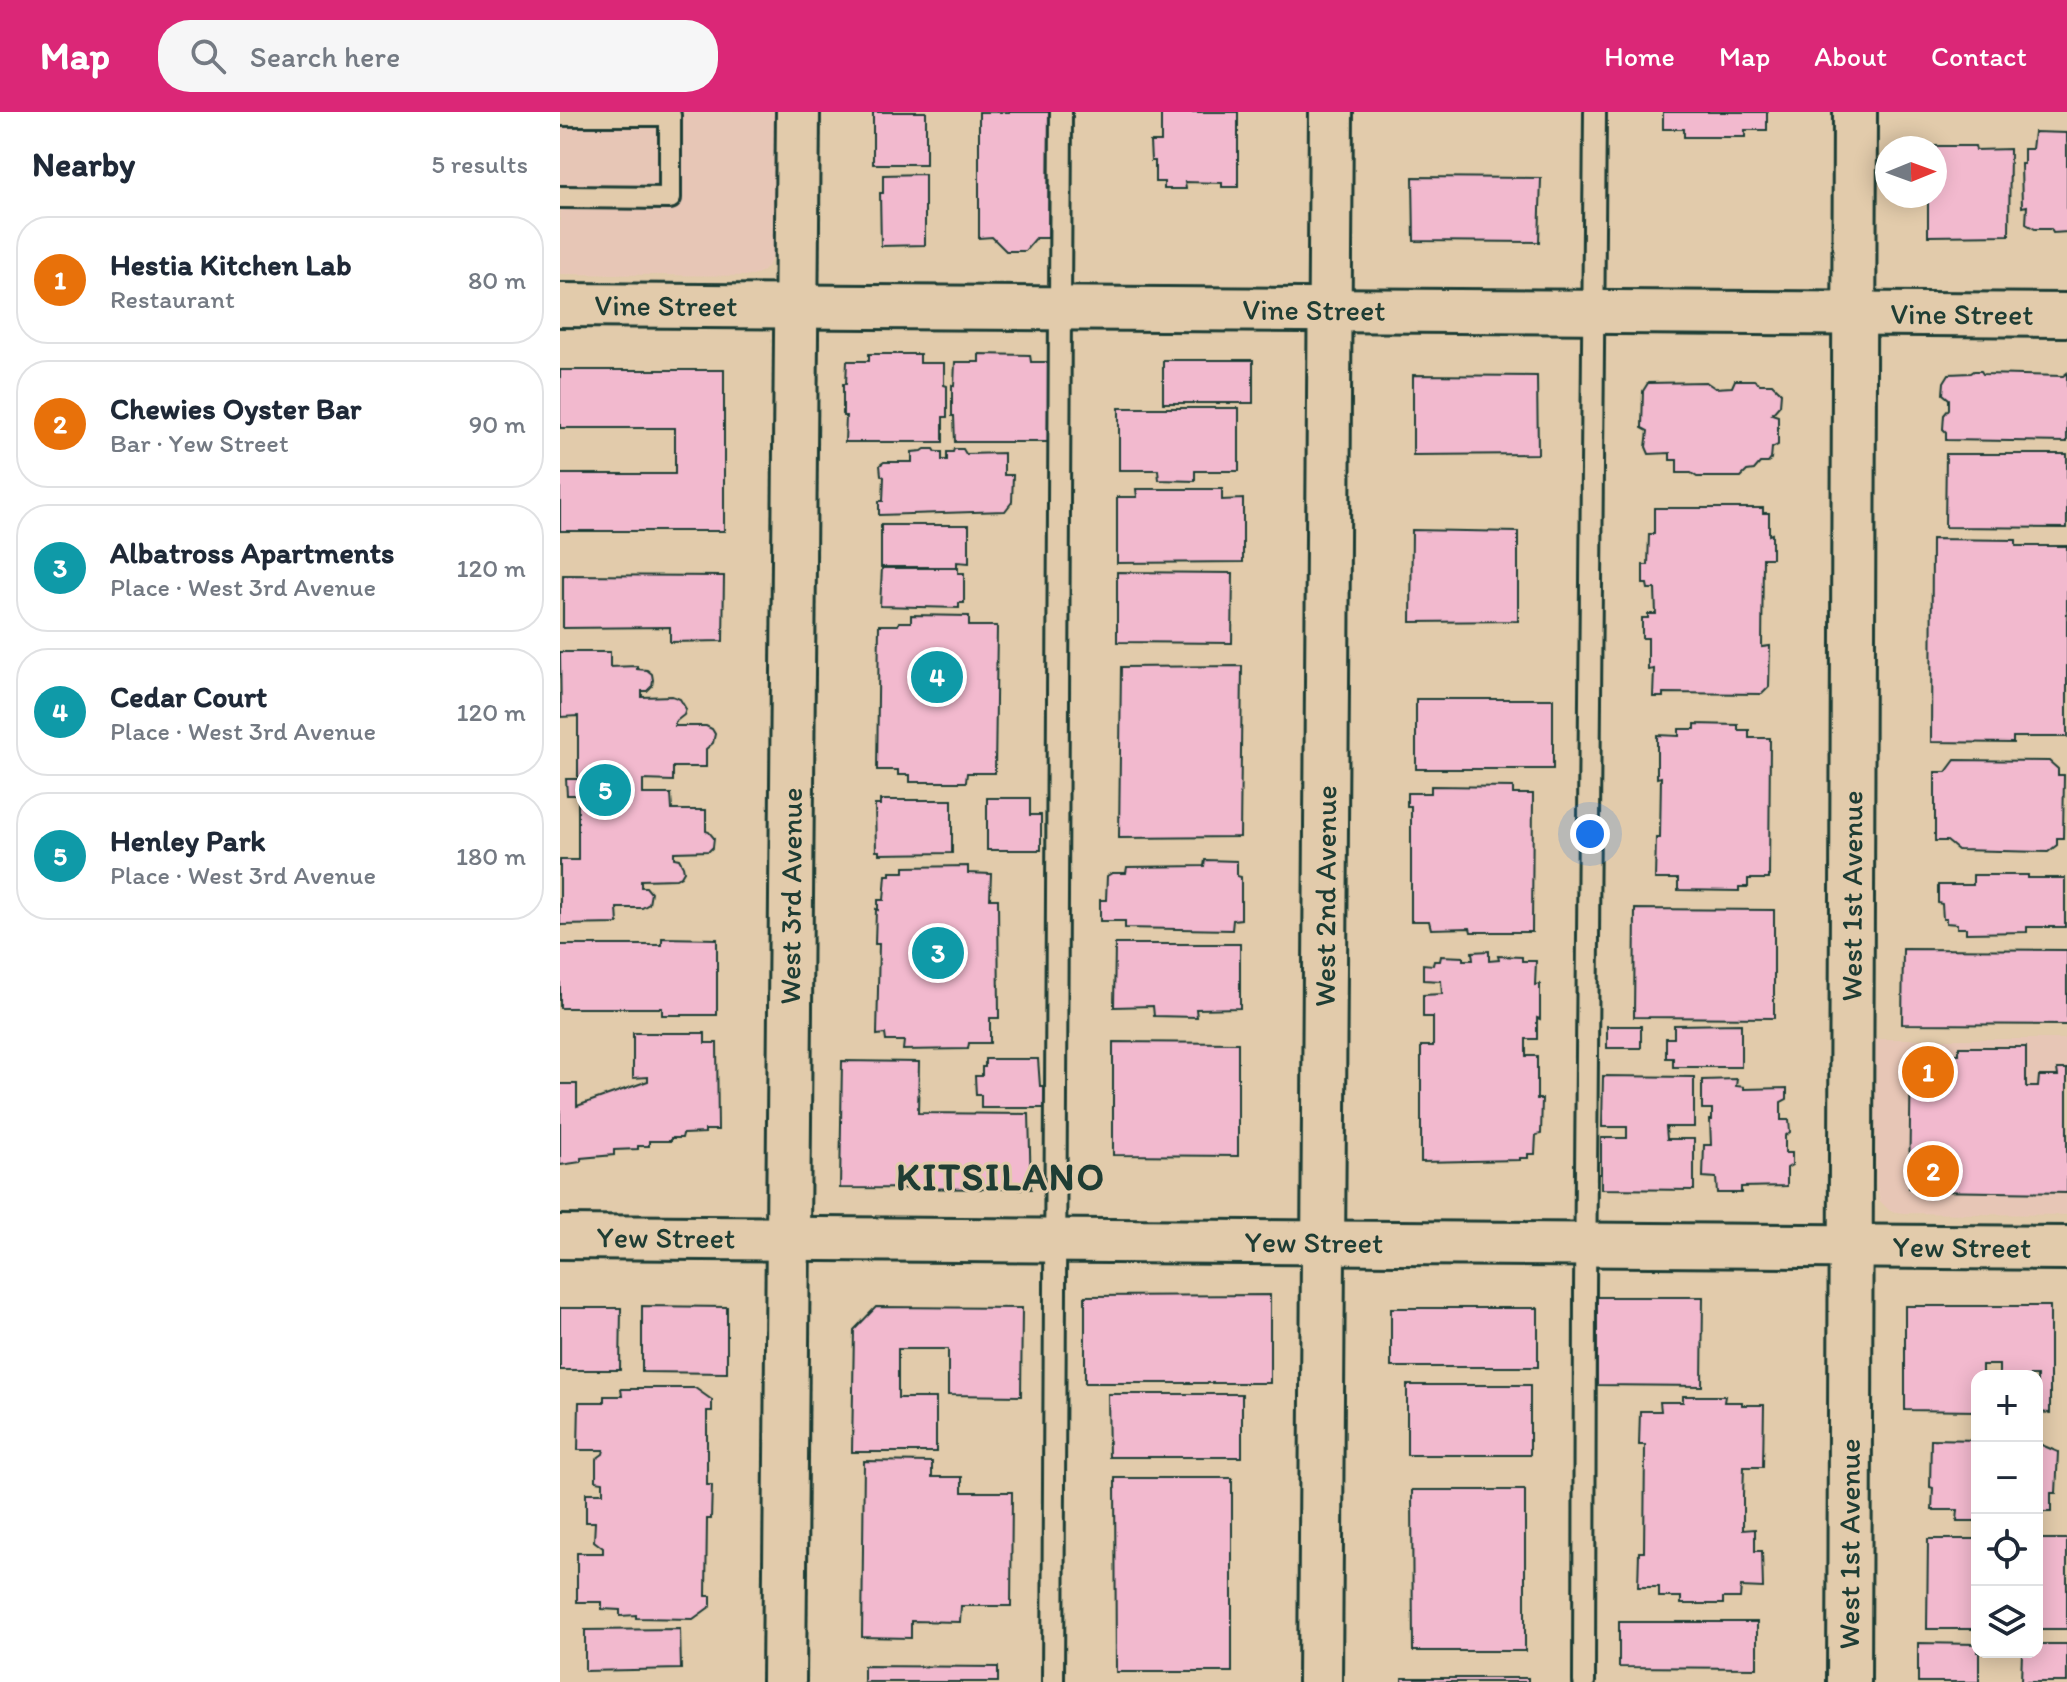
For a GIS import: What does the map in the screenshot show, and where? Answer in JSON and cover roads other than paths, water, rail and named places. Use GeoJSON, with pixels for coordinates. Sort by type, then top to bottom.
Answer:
{"type":"FeatureCollection","features":[{"type":"Feature","properties":{"kind":"street","name":"West 3rd Avenue"},"geometry":{"type":"LineString","coordinates":[[784,1682],[798,112]]}},
{"type":"Feature","properties":{"kind":"street","name":"West 2nd Avenue"},"geometry":{"type":"LineString","coordinates":[[1320,1682],[1331,112]]}},
{"type":"Feature","properties":{"kind":"street","name":"West 1st Avenue"},"geometry":{"type":"LineString","coordinates":[[1849,1682],[1855,112]]}},
{"type":"Feature","properties":{"kind":"street","name":"Vine Street"},"geometry":{"type":"LineString","coordinates":[[560,305],[2067,315]]}},
{"type":"Feature","properties":{"kind":"street","name":"Yew Street"},"geometry":{"type":"LineString","coordinates":[[560,1237],[2067,1248]]}},
{"type":"Feature","properties":{"kind":"lane"},"geometry":{"type":"LineString","coordinates":[[1053,1682],[1061,112]]}},
{"type":"Feature","properties":{"kind":"lane"},"geometry":{"type":"LineString","coordinates":[[1584,1682],[1595,112]]}},
{"type":"Feature","properties":{"kind":"lane"},"geometry":{"type":"LineString","coordinates":[[560,115],[670,115],[670,198],[560,197]]}},
{"type":"Feature","properties":{"kind":"place","name":"Cedar Court"},"geometry":{"type":"Point","coordinates":[937,677]}},
{"type":"Feature","properties":{"kind":"place","name":"Henley Park"},"geometry":{"type":"Point","coordinates":[605,790]}},
{"type":"Feature","properties":{"kind":"place","name":"Albatross Apartments"},"geometry":{"type":"Point","coordinates":[938,953]}},
{"type":"Feature","properties":{"kind":"place","name":"Hestia Kitchen Lab"},"geometry":{"type":"Point","coordinates":[1928,1072]}},
{"type":"Feature","properties":{"kind":"place","name":"Chewies Oyster Bar"},"geometry":{"type":"Point","coordinates":[1933,1171]}},
{"type":"Feature","properties":{"kind":"district","name":"KITSILANO"},"geometry":{"type":"Point","coordinates":[1001,1177]}}]}
